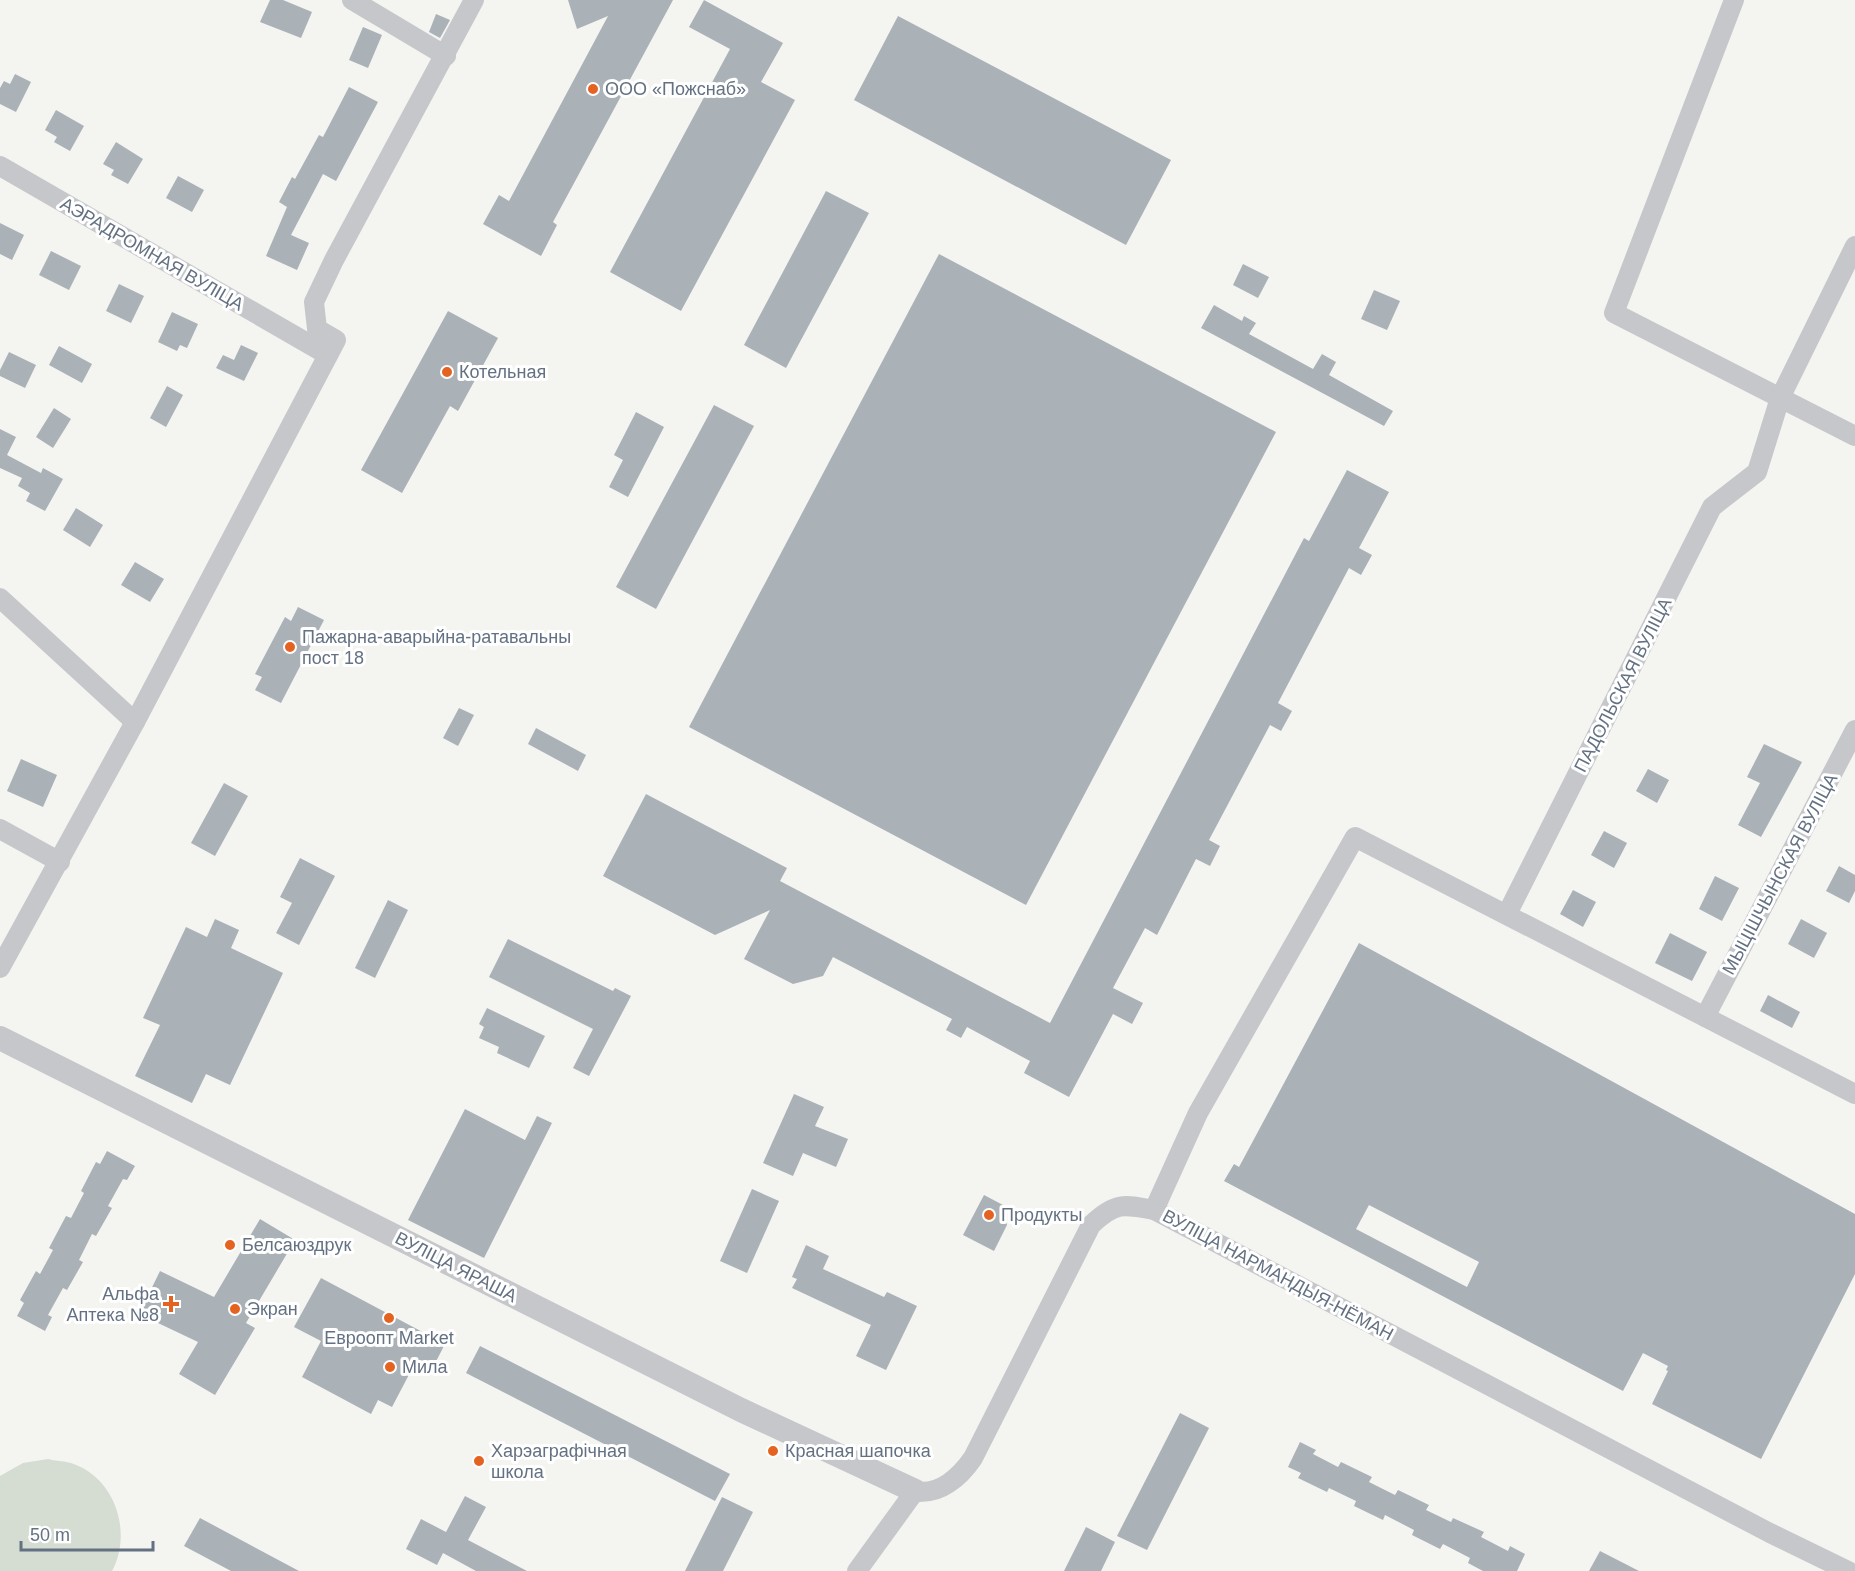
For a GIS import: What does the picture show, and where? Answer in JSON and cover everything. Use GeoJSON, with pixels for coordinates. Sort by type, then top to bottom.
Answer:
{"type":"FeatureCollection","features":[{"type":"Feature","properties":{"kind":"street"},"geometry":{"type":"LineString","coordinates":[[352,0],[446,56]]}},
{"type":"Feature","properties":{"kind":"street"},"geometry":{"type":"LineString","coordinates":[[0,968],[135,722],[336,340],[317,329],[314,302],[334,260],[446,56],[474,0]]}},
{"type":"Feature","properties":{"kind":"street"},"geometry":{"type":"LineString","coordinates":[[1734,0],[1614,314],[1855,436]]}},
{"type":"Feature","properties":{"kind":"street","name":"АЭРАДРОМНАЯ ВУЛІЦА"},"geometry":{"type":"LineString","coordinates":[[0,165],[328,355]]}},
{"type":"Feature","properties":{"kind":"street"},"geometry":{"type":"LineString","coordinates":[[1780,398],[1855,246]]}},
{"type":"Feature","properties":{"kind":"street","name":"ПАДОЛЬСКАЯ ВУЛІЦА"},"geometry":{"type":"LineString","coordinates":[[1508,914],[1712,507],[1757,472],[1780,398]]}},
{"type":"Feature","properties":{"kind":"street"},"geometry":{"type":"LineString","coordinates":[[0,598],[135,722]]}},
{"type":"Feature","properties":{"kind":"street","name":"МЫЦІШЧЫНСКАЯ ВУЛІЦА"},"geometry":{"type":"LineString","coordinates":[[1705,1017],[1855,730]]}},
{"type":"Feature","properties":{"kind":"street"},"geometry":{"type":"LineString","coordinates":[[0,829],[60,862]]}},
{"type":"Feature","properties":{"kind":"street"},"geometry":{"type":"LineString","coordinates":[[1154,1210],[1198,1113],[1355,837],[1855,1094]]}},
{"type":"Feature","properties":{"kind":"street","name":"ВУЛІЦА ЯРАША"},"geometry":{"type":"LineString","coordinates":[[0,1038],[741,1410],[915,1491]]}},
{"type":"Feature","properties":{"kind":"street","name":"ВУЛІЦА НАРМАНДЫЯ-НЁМАН"},"geometry":{"type":"LineString","coordinates":[[915,1491],[927,1494],[961,1476],[973,1458],[1091,1225],[1104,1212],[1124,1204],[1154,1210],[1770,1533],[1848,1571]]}},
{"type":"Feature","properties":{"kind":"street"},"geometry":{"type":"LineString","coordinates":[[857,1571],[915,1491]]}},
{"type":"Feature","properties":{"kind":"shaded area"},"geometry":{"type":"Polygon","coordinates":[[[48,1459],[71,1463],[86,1470],[99,1480],[109,1493],[120,1523],[121,1540],[112,1571],[0,1571],[0,1476],[23,1463],[48,1459]]]}},
{"type":"Feature","properties":{"kind":"building"},"geometry":{"type":"Polygon","coordinates":[[[270,0],[283,0],[312,12],[301,38],[260,22],[270,0]]]}},
{"type":"Feature","properties":{"kind":"building"},"geometry":{"type":"Polygon","coordinates":[[[568,0],[673,0],[553,222],[557,225],[541,256],[483,224],[499,195],[509,201],[608,16],[577,29],[568,0]]]}},
{"type":"Feature","properties":{"kind":"building"},"geometry":{"type":"Polygon","coordinates":[[[704,0],[783,43],[761,82],[795,100],[681,311],[610,272],[730,49],[689,27],[704,0]]]}},
{"type":"Feature","properties":{"kind":"building"},"geometry":{"type":"Polygon","coordinates":[[[436,14],[450,20],[440,38],[429,32],[436,14]]]}},
{"type":"Feature","properties":{"kind":"building"},"geometry":{"type":"Polygon","coordinates":[[[898,16],[1171,160],[1126,245],[854,100],[898,16]]]}},
{"type":"Feature","properties":{"kind":"building"},"geometry":{"type":"Polygon","coordinates":[[[363,27],[382,35],[368,68],[349,60],[363,27]]]}},
{"type":"Feature","properties":{"kind":"building"},"geometry":{"type":"Polygon","coordinates":[[[15,74],[31,82],[16,112],[0,104],[0,88],[4,81],[10,84],[15,74]]]}},
{"type":"Feature","properties":{"kind":"building"},"geometry":{"type":"Polygon","coordinates":[[[349,87],[378,102],[336,181],[323,174],[291,235],[309,243],[297,270],[266,256],[287,207],[279,202],[292,177],[295,179],[319,135],[323,137],[349,87]]]}},
{"type":"Feature","properties":{"kind":"building"},"geometry":{"type":"Polygon","coordinates":[[[56,110],[84,126],[70,151],[54,142],[57,137],[45,130],[56,110]]]}},
{"type":"Feature","properties":{"kind":"building"},"geometry":{"type":"Polygon","coordinates":[[[116,142],[143,159],[128,184],[111,175],[114,170],[103,164],[116,142]]]}},
{"type":"Feature","properties":{"kind":"building"},"geometry":{"type":"Polygon","coordinates":[[[178,176],[204,190],[192,212],[166,198],[178,176]]]}},
{"type":"Feature","properties":{"kind":"building"},"geometry":{"type":"Polygon","coordinates":[[[826,191],[869,213],[786,368],[744,345],[826,191]]]}},
{"type":"Feature","properties":{"kind":"building"},"geometry":{"type":"Polygon","coordinates":[[[0,223],[24,235],[12,260],[0,254],[0,223]]]}},
{"type":"Feature","properties":{"kind":"building"},"geometry":{"type":"Polygon","coordinates":[[[51,251],[81,266],[69,290],[39,275],[51,251]]]}},
{"type":"Feature","properties":{"kind":"building"},"geometry":{"type":"Polygon","coordinates":[[[939,254],[1276,432],[1026,905],[689,727],[939,254]]]}},
{"type":"Feature","properties":{"kind":"building"},"geometry":{"type":"Polygon","coordinates":[[[1243,264],[1269,277],[1258,298],[1233,285],[1243,264]]]}},
{"type":"Feature","properties":{"kind":"building"},"geometry":{"type":"Polygon","coordinates":[[[119,284],[144,296],[131,323],[106,311],[119,284]]]}},
{"type":"Feature","properties":{"kind":"building"},"geometry":{"type":"Polygon","coordinates":[[[1374,290],[1400,301],[1387,330],[1361,319],[1374,290]]]}},
{"type":"Feature","properties":{"kind":"building"},"geometry":{"type":"Polygon","coordinates":[[[1214,305],[1242,321],[1244,316],[1256,323],[1249,334],[1313,369],[1322,354],[1336,362],[1329,375],[1393,411],[1384,426],[1201,328],[1214,305]]]}},
{"type":"Feature","properties":{"kind":"building","name":"Котельная"},"geometry":{"type":"Polygon","coordinates":[[[448,311],[498,338],[458,411],[450,406],[402,493],[361,470],[448,311]]]}},
{"type":"Feature","properties":{"kind":"building"},"geometry":{"type":"Polygon","coordinates":[[[172,312],[198,324],[187,348],[180,345],[177,351],[158,342],[172,312]]]}},
{"type":"Feature","properties":{"kind":"building"},"geometry":{"type":"Polygon","coordinates":[[[241,345],[258,353],[244,381],[216,368],[223,355],[234,360],[241,345]]]}},
{"type":"Feature","properties":{"kind":"building"},"geometry":{"type":"Polygon","coordinates":[[[59,346],[92,364],[82,383],[49,365],[59,346]]]}},
{"type":"Feature","properties":{"kind":"building"},"geometry":{"type":"Polygon","coordinates":[[[9,352],[36,365],[25,388],[0,376],[0,370],[9,352]]]}},
{"type":"Feature","properties":{"kind":"building"},"geometry":{"type":"Polygon","coordinates":[[[167,386],[183,395],[166,427],[150,418],[167,386]]]}},
{"type":"Feature","properties":{"kind":"building"},"geometry":{"type":"Polygon","coordinates":[[[714,405],[754,426],[656,609],[616,587],[714,405]]]}},
{"type":"Feature","properties":{"kind":"building"},"geometry":{"type":"Polygon","coordinates":[[[54,408],[71,419],[53,448],[36,437],[54,408]]]}},
{"type":"Feature","properties":{"kind":"building"},"geometry":{"type":"Polygon","coordinates":[[[636,412],[664,427],[628,497],[609,487],[623,460],[614,455],[636,412]]]}},
{"type":"Feature","properties":{"kind":"building"},"geometry":{"type":"Polygon","coordinates":[[[0,429],[16,437],[7,455],[41,473],[43,468],[63,479],[45,511],[26,501],[30,493],[18,486],[22,478],[0,468],[0,429]]]}},
{"type":"Feature","properties":{"kind":"building"},"geometry":{"type":"Polygon","coordinates":[[[1347,470],[1389,492],[1359,548],[1372,555],[1361,575],[1349,568],[1278,703],[1292,711],[1281,731],[1270,725],[1209,840],[1220,846],[1210,866],[1196,859],[1157,935],[1145,928],[1113,988],[1143,1003],[1132,1024],[1113,1014],[1069,1097],[1024,1073],[1030,1061],[967,1027],[961,1038],[946,1030],[952,1019],[833,957],[823,976],[793,984],[744,959],[770,910],[715,935],[603,876],[646,794],[787,868],[780,881],[1050,1023],[1304,538],[1309,541],[1347,470]]]}},
{"type":"Feature","properties":{"kind":"building"},"geometry":{"type":"Polygon","coordinates":[[[76,508],[103,525],[90,547],[63,530],[76,508]]]}},
{"type":"Feature","properties":{"kind":"building"},"geometry":{"type":"Polygon","coordinates":[[[135,562],[164,579],[150,602],[121,585],[135,562]]]}},
{"type":"Feature","properties":{"kind":"building","name":"Пажарна-аварыйна-ратавальны пост 18"},"geometry":{"type":"Polygon","coordinates":[[[298,607],[324,620],[281,703],[255,690],[262,677],[255,674],[285,617],[291,621],[298,607]]]}},
{"type":"Feature","properties":{"kind":"building"},"geometry":{"type":"Polygon","coordinates":[[[459,708],[474,715],[458,746],[443,738],[459,708]]]}},
{"type":"Feature","properties":{"kind":"building"},"geometry":{"type":"Polygon","coordinates":[[[536,728],[586,755],[578,771],[528,744],[536,728]]]}},
{"type":"Feature","properties":{"kind":"building"},"geometry":{"type":"Polygon","coordinates":[[[1764,744],[1802,762],[1761,837],[1738,825],[1760,783],[1747,777],[1764,744]]]}},
{"type":"Feature","properties":{"kind":"building"},"geometry":{"type":"Polygon","coordinates":[[[21,759],[57,775],[43,807],[7,791],[21,759]]]}},
{"type":"Feature","properties":{"kind":"building"},"geometry":{"type":"Polygon","coordinates":[[[1648,769],[1669,780],[1657,803],[1636,791],[1648,769]]]}},
{"type":"Feature","properties":{"kind":"building"},"geometry":{"type":"Polygon","coordinates":[[[224,783],[248,796],[215,856],[191,843],[224,783]]]}},
{"type":"Feature","properties":{"kind":"building"},"geometry":{"type":"Polygon","coordinates":[[[1604,831],[1627,843],[1614,868],[1591,855],[1604,831]]]}},
{"type":"Feature","properties":{"kind":"building"},"geometry":{"type":"Polygon","coordinates":[[[300,858],[335,876],[299,945],[276,933],[292,903],[280,897],[300,858]]]}},
{"type":"Feature","properties":{"kind":"building"},"geometry":{"type":"Polygon","coordinates":[[[1839,866],[1855,875],[1855,891],[1849,903],[1826,891],[1839,866]]]}},
{"type":"Feature","properties":{"kind":"building"},"geometry":{"type":"Polygon","coordinates":[[[1715,876],[1739,888],[1722,921],[1699,909],[1715,876]]]}},
{"type":"Feature","properties":{"kind":"building"},"geometry":{"type":"Polygon","coordinates":[[[1573,890],[1596,902],[1583,927],[1560,914],[1573,890]]]}},
{"type":"Feature","properties":{"kind":"building"},"geometry":{"type":"Polygon","coordinates":[[[388,900],[408,910],[375,978],[355,968],[388,900]]]}},
{"type":"Feature","properties":{"kind":"building"},"geometry":{"type":"Polygon","coordinates":[[[215,919],[239,930],[231,948],[283,973],[230,1085],[206,1074],[192,1103],[135,1076],[160,1025],[143,1018],[186,927],[207,937],[215,919]]]}},
{"type":"Feature","properties":{"kind":"building"},"geometry":{"type":"Polygon","coordinates":[[[1801,919],[1827,933],[1814,958],[1788,944],[1801,919]]]}},
{"type":"Feature","properties":{"kind":"building"},"geometry":{"type":"Polygon","coordinates":[[[1670,933],[1707,952],[1692,981],[1655,963],[1670,933]]]}},
{"type":"Feature","properties":{"kind":"building"},"geometry":{"type":"Polygon","coordinates":[[[508,939],[613,991],[615,988],[631,996],[589,1076],[573,1068],[593,1029],[489,977],[508,939]]]}},
{"type":"Feature","properties":{"kind":"building"},"geometry":{"type":"Polygon","coordinates":[[[1359,943],[1855,1214],[1855,1274],[1761,1459],[1652,1404],[1668,1371],[1666,1370],[1668,1366],[1643,1353],[1623,1391],[1224,1181],[1234,1164],[1239,1167],[1359,943]],[[1369,1205],[1356,1229],[1467,1287],[1479,1262],[1369,1205]]]}},
{"type":"Feature","properties":{"kind":"building"},"geometry":{"type":"Polygon","coordinates":[[[1768,995],[1800,1012],[1792,1028],[1760,1011],[1768,995]]]}},
{"type":"Feature","properties":{"kind":"building"},"geometry":{"type":"Polygon","coordinates":[[[487,1008],[545,1036],[529,1068],[497,1053],[499,1047],[479,1038],[484,1027],[479,1024],[487,1008]]]}},
{"type":"Feature","properties":{"kind":"building"},"geometry":{"type":"Polygon","coordinates":[[[794,1094],[824,1107],[815,1126],[848,1139],[836,1167],[803,1153],[793,1176],[763,1163],[794,1094]]]}},
{"type":"Feature","properties":{"kind":"building"},"geometry":{"type":"Polygon","coordinates":[[[465,1109],[525,1140],[537,1116],[552,1123],[484,1258],[408,1220],[465,1109]]]}},
{"type":"Feature","properties":{"kind":"building"},"geometry":{"type":"Polygon","coordinates":[[[107,1151],[135,1166],[127,1180],[123,1179],[108,1206],[112,1208],[96,1236],[92,1234],[79,1260],[83,1262],[67,1290],[63,1288],[48,1315],[52,1317],[45,1331],[17,1316],[24,1303],[20,1300],[36,1271],[40,1274],[53,1250],[49,1248],[66,1216],[71,1218],[84,1193],[81,1191],[96,1162],[100,1164],[107,1151]]]}},
{"type":"Feature","properties":{"kind":"building"},"geometry":{"type":"Polygon","coordinates":[[[752,1189],[779,1201],[747,1273],[720,1261],[752,1189]]]}},
{"type":"Feature","properties":{"kind":"building","name":"Продукты"},"geometry":{"type":"Polygon","coordinates":[[[984,1195],[1003,1205],[1007,1225],[994,1251],[963,1235],[984,1195]]]}},
{"type":"Feature","properties":{"kind":"building"},"geometry":{"type":"Polygon","coordinates":[[[260,1219],[295,1240],[246,1323],[255,1328],[215,1395],[179,1374],[198,1342],[139,1314],[160,1271],[214,1297],[260,1219]]]}},
{"type":"Feature","properties":{"kind":"building"},"geometry":{"type":"Polygon","coordinates":[[[806,1245],[829,1256],[823,1269],[884,1297],[887,1292],[917,1306],[886,1370],[856,1356],[871,1325],[792,1288],[797,1279],[792,1277],[806,1245]]]}},
{"type":"Feature","properties":{"kind":"building"},"geometry":{"type":"Polygon","coordinates":[[[321,1278],[445,1344],[429,1375],[413,1367],[392,1407],[378,1400],[371,1414],[302,1377],[321,1341],[294,1327],[321,1278]]]}},
{"type":"Feature","properties":{"kind":"building"},"geometry":{"type":"Polygon","coordinates":[[[480,1346],[730,1474],[715,1501],[466,1373],[480,1346]]]}},
{"type":"Feature","properties":{"kind":"building"},"geometry":{"type":"Polygon","coordinates":[[[1180,1413],[1209,1428],[1147,1550],[1117,1536],[1180,1413]]]}},
{"type":"Feature","properties":{"kind":"building"},"geometry":{"type":"Polygon","coordinates":[[[1300,1442],[1316,1450],[1313,1454],[1338,1467],[1341,1462],[1372,1477],[1369,1482],[1395,1495],[1398,1490],[1429,1505],[1426,1510],[1451,1522],[1453,1518],[1484,1532],[1481,1537],[1508,1551],[1510,1546],[1525,1554],[1517,1571],[1483,1571],[1468,1563],[1470,1558],[1443,1544],[1440,1549],[1412,1535],[1414,1530],[1385,1515],[1383,1520],[1354,1506],[1356,1501],[1329,1488],[1327,1492],[1298,1478],[1301,1473],[1288,1467],[1300,1442]]]}},
{"type":"Feature","properties":{"kind":"building"},"geometry":{"type":"Polygon","coordinates":[[[465,1496],[486,1507],[468,1540],[527,1571],[476,1571],[443,1553],[437,1565],[406,1549],[421,1519],[446,1532],[465,1496]]]}},
{"type":"Feature","properties":{"kind":"building"},"geometry":{"type":"Polygon","coordinates":[[[722,1497],[753,1512],[723,1571],[685,1571],[722,1497]]]}},
{"type":"Feature","properties":{"kind":"building"},"geometry":{"type":"Polygon","coordinates":[[[200,1518],[299,1571],[231,1571],[184,1546],[200,1518]]]}},
{"type":"Feature","properties":{"kind":"building"},"geometry":{"type":"Polygon","coordinates":[[[1086,1527],[1115,1542],[1101,1571],[1064,1571],[1086,1527]]]}},
{"type":"Feature","properties":{"kind":"building"},"geometry":{"type":"Polygon","coordinates":[[[1600,1551],[1639,1571],[1589,1571],[1600,1551]]]}},
{"type":"Feature","properties":{"kind":"place","name":"ООО «Пожснаб»"},"geometry":{"type":"Point","coordinates":[593,89]}},
{"type":"Feature","properties":{"kind":"place","name":"Котельная"},"geometry":{"type":"Point","coordinates":[447,372]}},
{"type":"Feature","properties":{"kind":"place","name":"Пажарна-аварыйна-ратавальны пост 18"},"geometry":{"type":"Point","coordinates":[290,647]}},
{"type":"Feature","properties":{"kind":"place","name":"Продукты"},"geometry":{"type":"Point","coordinates":[989,1215]}},
{"type":"Feature","properties":{"kind":"place","name":"Белсаюздрук"},"geometry":{"type":"Point","coordinates":[230,1245]}},
{"type":"Feature","properties":{"kind":"place","name":"Альфа Аптека №8"},"geometry":{"type":"Point","coordinates":[171,1304]}},
{"type":"Feature","properties":{"kind":"place","name":"Экран"},"geometry":{"type":"Point","coordinates":[235,1309]}},
{"type":"Feature","properties":{"kind":"place","name":"Евроопт Market"},"geometry":{"type":"Point","coordinates":[389,1318]}},
{"type":"Feature","properties":{"kind":"place","name":"Мила"},"geometry":{"type":"Point","coordinates":[390,1367]}},
{"type":"Feature","properties":{"kind":"place","name":"Красная шапочка"},"geometry":{"type":"Point","coordinates":[773,1451]}},
{"type":"Feature","properties":{"kind":"place","name":"Харэаграфічная школа"},"geometry":{"type":"Point","coordinates":[479,1461]}}]}
